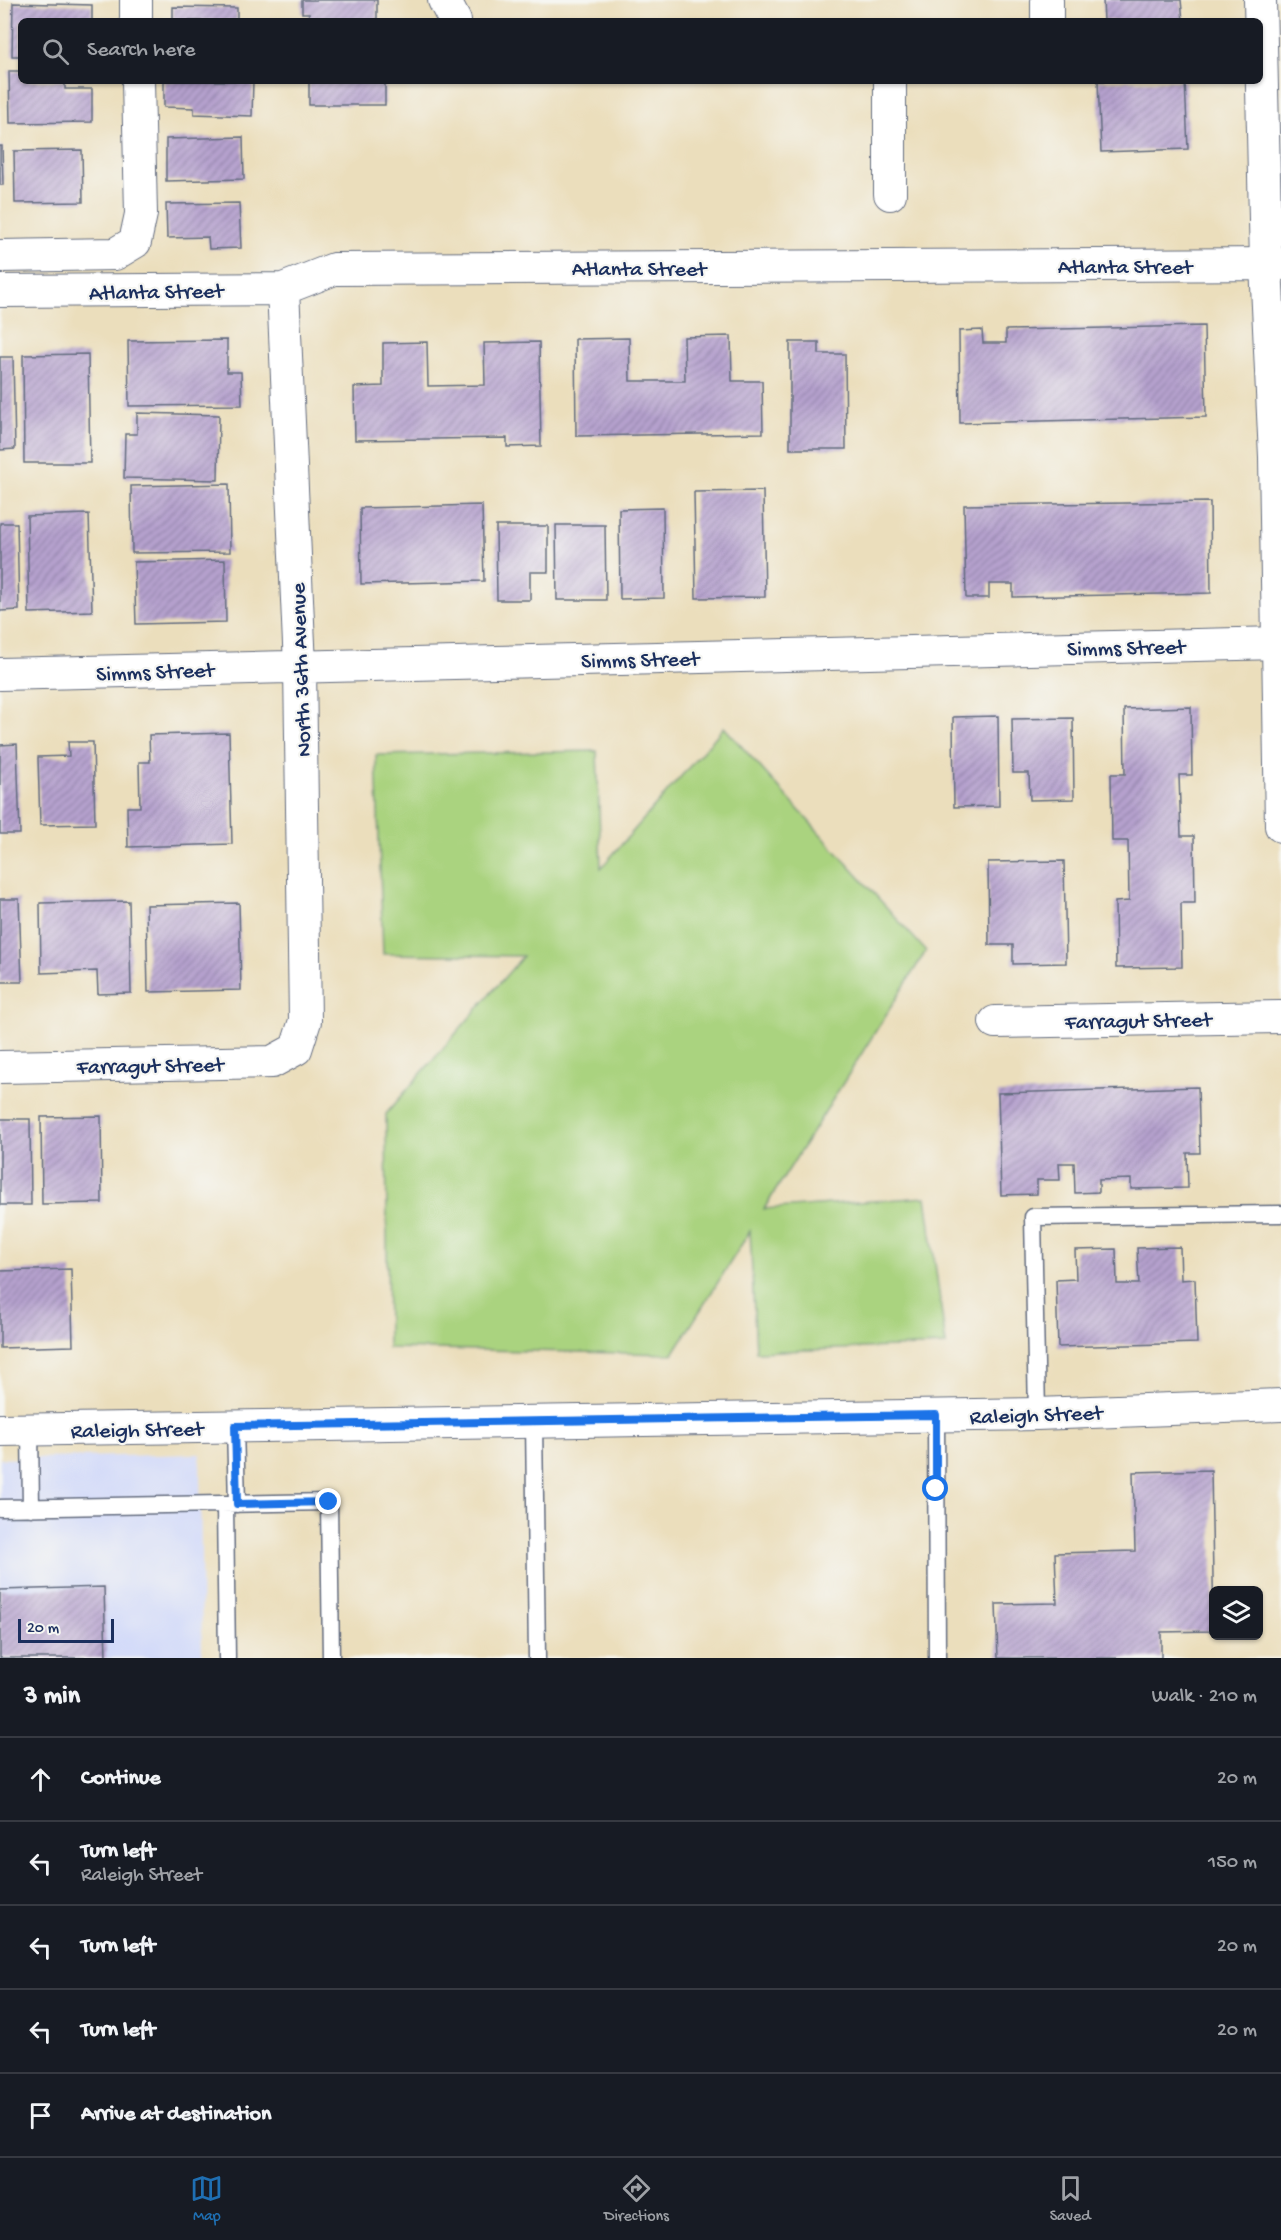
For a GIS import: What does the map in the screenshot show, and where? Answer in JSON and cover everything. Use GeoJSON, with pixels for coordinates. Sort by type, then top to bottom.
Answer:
{"type":"FeatureCollection","features":[{"type":"Feature","properties":{"kind":"street"},"geometry":{"type":"LineString","coordinates":[[136,0],[136,18]]}},
{"type":"Feature","properties":{"kind":"street"},"geometry":{"type":"LineString","coordinates":[[444,0],[453,18]]}},
{"type":"Feature","properties":{"kind":"street"},"geometry":{"type":"LineString","coordinates":[[1047,0],[1047,18]]}},
{"type":"Feature","properties":{"kind":"street"},"geometry":{"type":"LineString","coordinates":[[1260,0],[1261,18]]}},
{"type":"Feature","properties":{"kind":"street"},"geometry":{"type":"LineString","coordinates":[[1263,57],[1274,264],[1281,826]]}},
{"type":"Feature","properties":{"kind":"street"},"geometry":{"type":"LineString","coordinates":[[0,256],[115,254],[135,242],[141,214],[138,84]]}},
{"type":"Feature","properties":{"kind":"street"},"geometry":{"type":"LineString","coordinates":[[890,84],[890,194]]}},
{"type":"Feature","properties":{"kind":"street","name":"Atlanta Street"},"geometry":{"type":"LineString","coordinates":[[0,291],[283,289],[334,269],[1274,264]]}},
{"type":"Feature","properties":{"kind":"street","name":"North 36th Avenue"},"geometry":{"type":"LineString","coordinates":[[283,289],[300,666],[305,1021],[296,1049]]}},
{"type":"Feature","properties":{"kind":"street","name":"Simms Street"},"geometry":{"type":"LineString","coordinates":[[0,674],[1279,643]]}},
{"type":"Feature","properties":{"kind":"street","name":"Farragut Street"},"geometry":{"type":"LineString","coordinates":[[995,1022],[1281,1017]]}},
{"type":"Feature","properties":{"kind":"street","name":"Farragut Street"},"geometry":{"type":"LineString","coordinates":[[0,1066],[272,1062],[296,1049]]}},
{"type":"Feature","properties":{"kind":"street","name":"Raleigh Street"},"geometry":{"type":"LineString","coordinates":[[15,1430],[1037,1414],[1281,1404]]}},
{"type":"Feature","properties":{"kind":"lane"},"geometry":{"type":"LineString","coordinates":[[1037,1414],[1033,1217],[1281,1214]]}},
{"type":"Feature","properties":{"kind":"lane"},"geometry":{"type":"LineString","coordinates":[[936,1415],[937,1658]]}},
{"type":"Feature","properties":{"kind":"lane"},"geometry":{"type":"LineString","coordinates":[[534,1422],[537,1658]]}},
{"type":"Feature","properties":{"kind":"lane"},"geometry":{"type":"LineString","coordinates":[[227,1658],[235,1426]]}},
{"type":"Feature","properties":{"kind":"lane"},"geometry":{"type":"LineString","coordinates":[[15,1430],[32,1508]]}},
{"type":"Feature","properties":{"kind":"lane"},"geometry":{"type":"LineString","coordinates":[[0,1508],[329,1502],[331,1658]]}},
{"type":"Feature","properties":{"kind":"shaded area"},"geometry":{"type":"Polygon","coordinates":[[[200,1454],[202,1658],[0,1658],[0,1459],[200,1454]]]}},
{"type":"Feature","properties":{"kind":"green space"},"geometry":{"type":"Polygon","coordinates":[[[724,727],[926,951],[764,1209],[926,1197],[946,1345],[756,1352],[750,1231],[673,1354],[388,1348],[386,1114],[523,956],[383,954],[376,755],[597,751],[601,868],[724,727]]]}},
{"type":"Feature","properties":{"kind":"building"},"geometry":{"type":"Polygon","coordinates":[[[302,0],[377,0],[377,18],[309,18],[309,13],[302,13],[302,0]]]}},
{"type":"Feature","properties":{"kind":"building"},"geometry":{"type":"Polygon","coordinates":[[[1103,0],[1181,0],[1183,18],[1104,18],[1103,0]]]}},
{"type":"Feature","properties":{"kind":"building"},"geometry":{"type":"Polygon","coordinates":[[[13,3],[92,5],[92,18],[18,18],[18,56],[12,56],[13,3]]]}},
{"type":"Feature","properties":{"kind":"building"},"geometry":{"type":"Polygon","coordinates":[[[173,7],[237,8],[237,18],[173,18],[173,7]]]}},
{"type":"Feature","properties":{"kind":"building"},"geometry":{"type":"Polygon","coordinates":[[[9,71],[18,71],[18,84],[65,84],[65,89],[92,89],[92,122],[10,123],[9,71]]]}},
{"type":"Feature","properties":{"kind":"building"},"geometry":{"type":"Polygon","coordinates":[[[164,84],[253,84],[252,116],[194,114],[194,108],[164,107],[164,84]]]}},
{"type":"Feature","properties":{"kind":"building"},"geometry":{"type":"Polygon","coordinates":[[[309,84],[385,84],[385,105],[309,105],[309,84]]]}},
{"type":"Feature","properties":{"kind":"building"},"geometry":{"type":"Polygon","coordinates":[[[1098,84],[1185,84],[1188,149],[1101,152],[1098,84]]]}},
{"type":"Feature","properties":{"kind":"building"},"geometry":{"type":"Polygon","coordinates":[[[243,137],[244,179],[166,181],[166,139],[243,137]]]}},
{"type":"Feature","properties":{"kind":"building"},"geometry":{"type":"Polygon","coordinates":[[[0,146],[2,146],[3,185],[0,185],[0,146]]]}},
{"type":"Feature","properties":{"kind":"building"},"geometry":{"type":"Polygon","coordinates":[[[82,150],[83,202],[15,203],[14,151],[82,150]]]}},
{"type":"Feature","properties":{"kind":"building"},"geometry":{"type":"Polygon","coordinates":[[[239,203],[241,248],[209,249],[208,237],[167,238],[166,204],[239,203]]]}},
{"type":"Feature","properties":{"kind":"building"},"geometry":{"type":"Polygon","coordinates":[[[1204,326],[1206,417],[960,423],[959,331],[982,330],[983,343],[1006,343],[1006,330],[1204,326]]]}},
{"type":"Feature","properties":{"kind":"building"},"geometry":{"type":"Polygon","coordinates":[[[731,336],[732,381],[762,381],[763,433],[576,436],[575,339],[629,338],[630,381],[685,381],[684,337],[731,336]]]}},
{"type":"Feature","properties":{"kind":"building"},"geometry":{"type":"Polygon","coordinates":[[[227,340],[227,372],[241,372],[242,405],[129,406],[128,341],[227,340]]]}},
{"type":"Feature","properties":{"kind":"building"},"geometry":{"type":"Polygon","coordinates":[[[427,342],[428,386],[485,385],[484,343],[539,342],[541,446],[507,447],[507,438],[355,440],[354,387],[383,386],[383,343],[427,342]]]}},
{"type":"Feature","properties":{"kind":"building"},"geometry":{"type":"Polygon","coordinates":[[[790,342],[819,342],[819,354],[845,354],[846,449],[790,449],[790,342]]]}},
{"type":"Feature","properties":{"kind":"building"},"geometry":{"type":"Polygon","coordinates":[[[88,354],[90,463],[24,463],[23,355],[88,354]]]}},
{"type":"Feature","properties":{"kind":"building"},"geometry":{"type":"Polygon","coordinates":[[[0,357],[13,357],[15,449],[0,450],[0,357]]]}},
{"type":"Feature","properties":{"kind":"building"},"geometry":{"type":"Polygon","coordinates":[[[137,413],[219,415],[218,480],[124,478],[125,434],[137,434],[137,413]]]}},
{"type":"Feature","properties":{"kind":"building"},"geometry":{"type":"Polygon","coordinates":[[[229,484],[230,552],[132,553],[131,486],[229,484]]]}},
{"type":"Feature","properties":{"kind":"building"},"geometry":{"type":"Polygon","coordinates":[[[763,491],[765,597],[696,598],[694,492],[763,491]]]}},
{"type":"Feature","properties":{"kind":"building"},"geometry":{"type":"Polygon","coordinates":[[[1210,502],[1211,593],[1013,597],[1013,584],[989,584],[989,598],[966,598],[964,505],[1210,502]]]}},
{"type":"Feature","properties":{"kind":"building"},"geometry":{"type":"Polygon","coordinates":[[[482,505],[484,581],[361,584],[360,508],[482,505]]]}},
{"type":"Feature","properties":{"kind":"building"},"geometry":{"type":"Polygon","coordinates":[[[663,508],[664,598],[620,599],[619,509],[663,508]]]}},
{"type":"Feature","properties":{"kind":"building"},"geometry":{"type":"Polygon","coordinates":[[[89,514],[92,611],[29,613],[27,516],[89,514]]]}},
{"type":"Feature","properties":{"kind":"building"},"geometry":{"type":"Polygon","coordinates":[[[0,523],[17,523],[19,610],[0,611],[0,523]]]}},
{"type":"Feature","properties":{"kind":"building"},"geometry":{"type":"Polygon","coordinates":[[[556,525],[605,525],[606,600],[557,600],[556,525]]]}},
{"type":"Feature","properties":{"kind":"building"},"geometry":{"type":"Polygon","coordinates":[[[496,526],[548,526],[548,572],[530,572],[530,600],[497,600],[496,526]]]}},
{"type":"Feature","properties":{"kind":"building"},"geometry":{"type":"Polygon","coordinates":[[[225,560],[226,622],[136,624],[134,562],[225,560]]]}},
{"type":"Feature","properties":{"kind":"building"},"geometry":{"type":"Polygon","coordinates":[[[1191,707],[1192,775],[1179,775],[1181,836],[1194,836],[1195,903],[1181,903],[1182,967],[1116,968],[1115,902],[1129,901],[1128,841],[1112,841],[1111,774],[1125,774],[1124,709],[1191,707]]]}},
{"type":"Feature","properties":{"kind":"building"},"geometry":{"type":"Polygon","coordinates":[[[998,716],[999,806],[954,807],[953,717],[998,716]]]}},
{"type":"Feature","properties":{"kind":"building"},"geometry":{"type":"Polygon","coordinates":[[[1073,718],[1074,799],[1030,800],[1029,773],[1013,773],[1012,719],[1073,718]]]}},
{"type":"Feature","properties":{"kind":"building"},"geometry":{"type":"Polygon","coordinates":[[[229,733],[232,844],[128,847],[127,807],[140,807],[139,762],[150,762],[149,735],[229,733]]]}},
{"type":"Feature","properties":{"kind":"building"},"geometry":{"type":"Polygon","coordinates":[[[68,742],[93,742],[95,824],[40,825],[38,757],[69,756],[68,742]]]}},
{"type":"Feature","properties":{"kind":"building"},"geometry":{"type":"Polygon","coordinates":[[[17,744],[20,834],[0,834],[0,745],[17,744]]]}},
{"type":"Feature","properties":{"kind":"building"},"geometry":{"type":"Polygon","coordinates":[[[1064,861],[1066,963],[1013,964],[1013,945],[989,945],[988,862],[1064,861]]]}},
{"type":"Feature","properties":{"kind":"building"},"geometry":{"type":"Polygon","coordinates":[[[0,899],[19,899],[22,982],[0,982],[0,899]]]}},
{"type":"Feature","properties":{"kind":"building"},"geometry":{"type":"Polygon","coordinates":[[[129,901],[131,993],[98,994],[97,971],[41,973],[40,903],[129,901]]]}},
{"type":"Feature","properties":{"kind":"building"},"geometry":{"type":"Polygon","coordinates":[[[239,903],[241,990],[148,992],[146,905],[239,903]]]}},
{"type":"Feature","properties":{"kind":"building"},"geometry":{"type":"Polygon","coordinates":[[[1198,1087],[1200,1153],[1187,1153],[1188,1188],[1131,1189],[1131,1179],[1099,1180],[1099,1192],[1075,1193],[1074,1163],[1059,1163],[1060,1180],[1037,1180],[1037,1194],[1001,1195],[998,1093],[1198,1087]]]}},
{"type":"Feature","properties":{"kind":"building"},"geometry":{"type":"Polygon","coordinates":[[[101,1116],[102,1203],[42,1204],[41,1117],[101,1116]]]}},
{"type":"Feature","properties":{"kind":"building"},"geometry":{"type":"Polygon","coordinates":[[[0,1119],[30,1119],[31,1205],[0,1205],[0,1119]]]}},
{"type":"Feature","properties":{"kind":"building"},"geometry":{"type":"Polygon","coordinates":[[[1180,1247],[1181,1280],[1195,1279],[1197,1343],[1058,1347],[1056,1280],[1076,1279],[1075,1250],[1116,1249],[1117,1284],[1139,1284],[1137,1248],[1180,1247]]]}},
{"type":"Feature","properties":{"kind":"building"},"geometry":{"type":"Polygon","coordinates":[[[71,1269],[73,1346],[0,1348],[0,1271],[71,1269]]]}},
{"type":"Feature","properties":{"kind":"building"},"geometry":{"type":"Polygon","coordinates":[[[1211,1470],[1213,1586],[1209,1586],[1209,1631],[1161,1632],[1161,1658],[998,1658],[996,1604],[1057,1603],[1055,1553],[1135,1551],[1133,1472],[1211,1470]]]}},
{"type":"Feature","properties":{"kind":"building"},"geometry":{"type":"Polygon","coordinates":[[[104,1587],[106,1658],[0,1658],[0,1590],[104,1587]]]}},
{"type":"Feature","properties":{"kind":"route"},"geometry":{"type":"LineString","coordinates":[[329,1502],[237,1504],[235,1426],[936,1415],[936,1489]]}}]}
